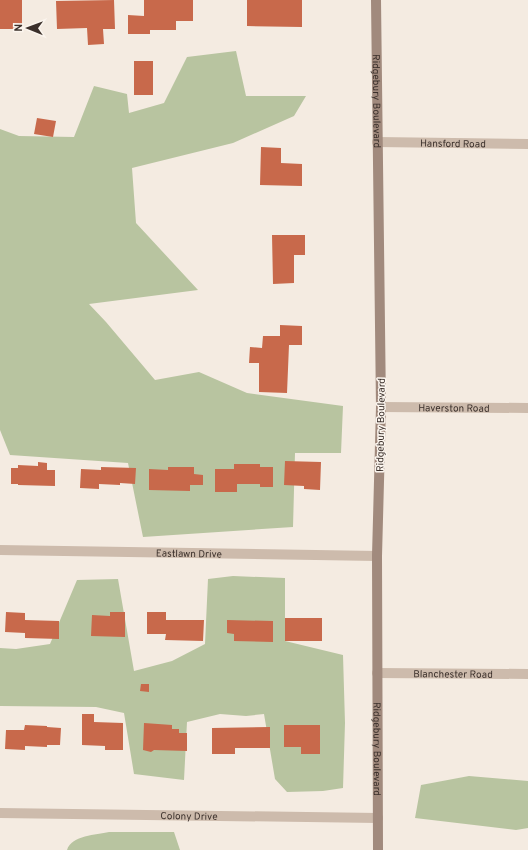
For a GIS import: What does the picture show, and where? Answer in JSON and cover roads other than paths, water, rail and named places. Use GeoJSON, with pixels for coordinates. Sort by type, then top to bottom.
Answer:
{"type":"FeatureCollection","features":[{"type":"Feature","properties":{"kind":"street","name":"Ridgebury Boulevard"},"geometry":{"type":"LineString","coordinates":[[376,0],[381,407],[377,556],[378,850]]}},
{"type":"Feature","properties":{"kind":"street","name":"Hansford Road"},"geometry":{"type":"LineString","coordinates":[[377,142],[528,144]]}},
{"type":"Feature","properties":{"kind":"street","name":"Haverston Road"},"geometry":{"type":"LineString","coordinates":[[381,407],[528,408]]}},
{"type":"Feature","properties":{"kind":"street","name":"Eastlawn Drive"},"geometry":{"type":"LineString","coordinates":[[0,550],[377,556]]}},
{"type":"Feature","properties":{"kind":"street","name":"Blanchester Road"},"geometry":{"type":"LineString","coordinates":[[377,673],[528,674]]}},
{"type":"Feature","properties":{"kind":"street","name":"Colony Drive"},"geometry":{"type":"LineString","coordinates":[[0,813],[378,818]]}}]}
